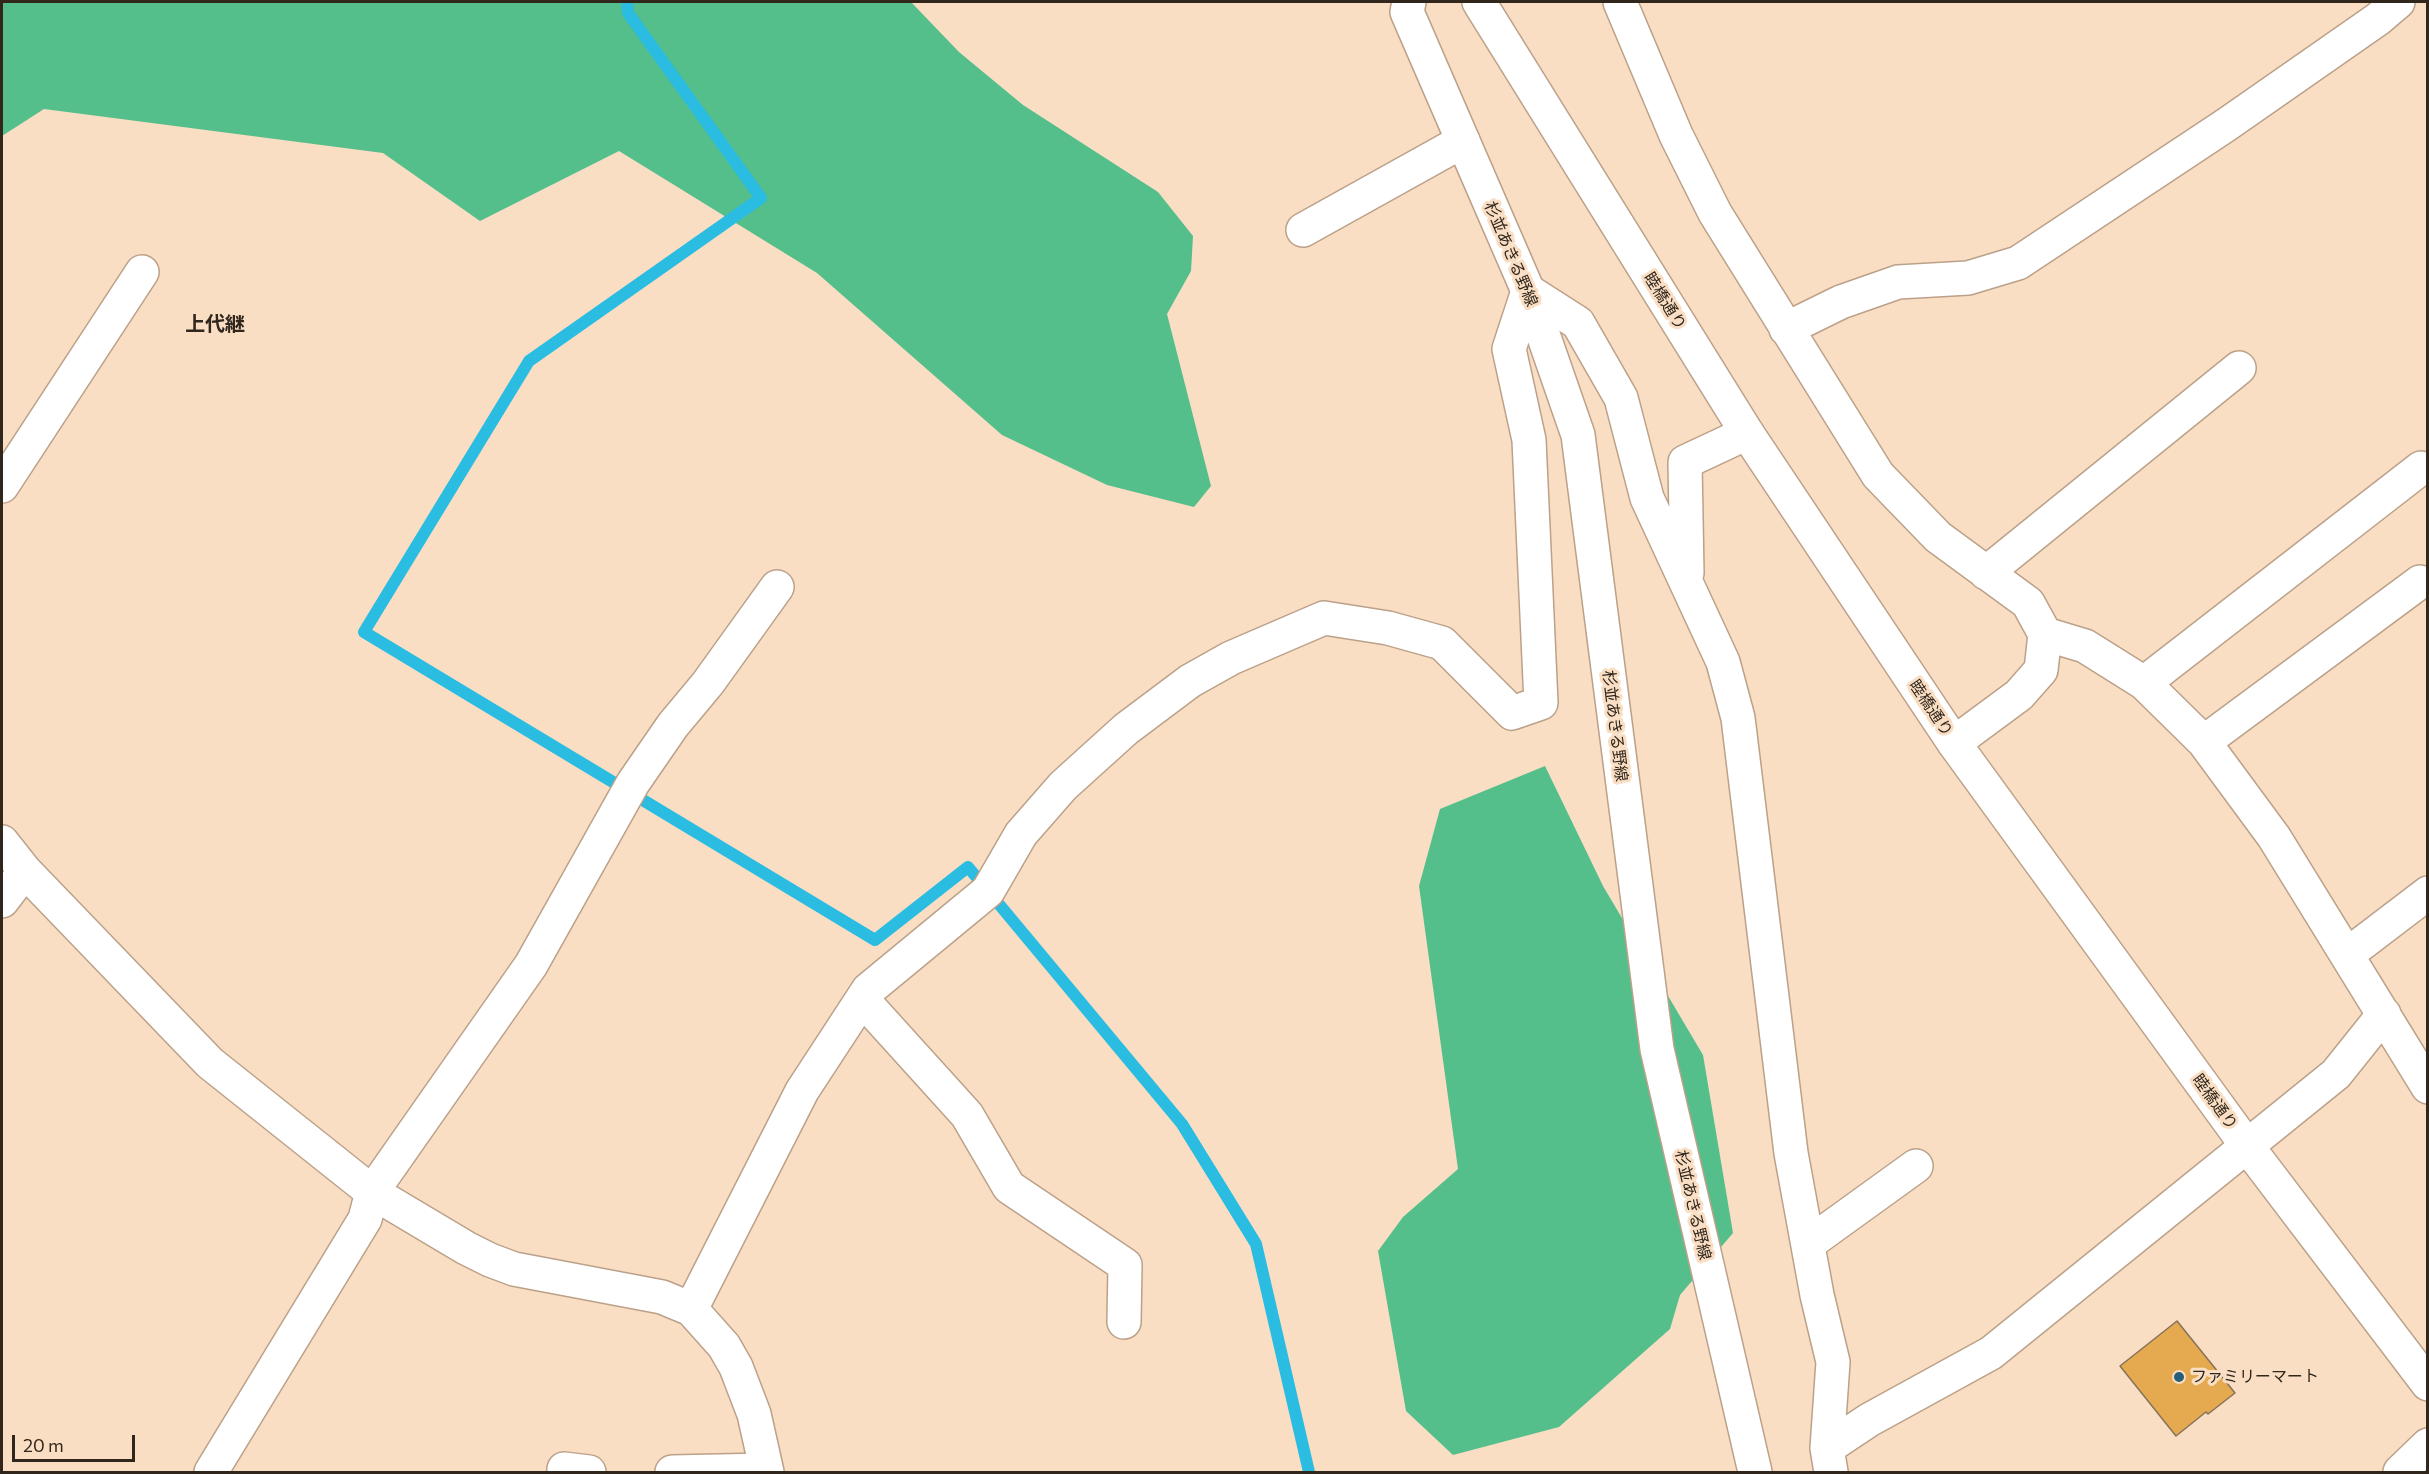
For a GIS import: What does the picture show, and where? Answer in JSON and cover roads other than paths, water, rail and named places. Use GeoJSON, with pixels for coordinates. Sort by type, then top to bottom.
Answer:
{"type":"FeatureCollection","features":[{"type":"Feature","properties":{"kind":"street","name":"杉並あきる野線"},"geometry":{"type":"LineString","coordinates":[[1409,2],[1407,12],[1528,291],[1578,435],[1657,1049],[1755,1473]]}},
{"type":"Feature","properties":{"kind":"street","name":"睦橋通り"},"geometry":{"type":"LineString","coordinates":[[1479,2],[1747,433],[1954,743],[2247,1146],[2427,1384]]}},
{"type":"Feature","properties":{"kind":"street"},"geometry":{"type":"LineString","coordinates":[[1620,2],[1676,135],[1714,213],[1878,475],[1938,537],[2028,603],[2045,634],[2041,670],[2019,695],[1954,743]]}},
{"type":"Feature","properties":{"kind":"street"},"geometry":{"type":"LineString","coordinates":[[1786,329],[1841,302],[1898,282],[1968,278],[2018,263],[2226,125],[2378,19],[2398,2]]}},
{"type":"Feature","properties":{"kind":"street"},"geometry":{"type":"LineString","coordinates":[[1303,230],[1463,141]]}},
{"type":"Feature","properties":{"kind":"street"},"geometry":{"type":"LineString","coordinates":[[2,486],[142,272]]}},
{"type":"Feature","properties":{"kind":"street"},"geometry":{"type":"LineString","coordinates":[[691,1309],[802,1090],[868,990],[988,891],[1021,834],[1063,786],[1135,722],[1190,681],[1231,658],[1324,618],[1388,628],[1442,643],[1512,713],[1540,703],[1529,440],[1509,350],[1528,291],[1578,323],[1621,398],[1647,498],[1723,662],[1738,718],[1789,1142],[1817,1295],[1833,1362],[1829,1460]]}},
{"type":"Feature","properties":{"kind":"street"},"geometry":{"type":"LineString","coordinates":[[1986,573],[2239,368]]}},
{"type":"Feature","properties":{"kind":"street"},"geometry":{"type":"LineString","coordinates":[[1687,586],[1685,462],[1747,433]]}},
{"type":"Feature","properties":{"kind":"street"},"geometry":{"type":"LineString","coordinates":[[2144,683],[2421,468]]}},
{"type":"Feature","properties":{"kind":"street"},"geometry":{"type":"LineString","coordinates":[[2204,742],[2420,582]]}},
{"type":"Feature","properties":{"kind":"street"},"geometry":{"type":"LineString","coordinates":[[211,1473],[365,1219],[372,1192],[531,965],[626,796],[673,725],[708,683],[777,587]]}},
{"type":"Feature","properties":{"kind":"street"},"geometry":{"type":"LineString","coordinates":[[2045,634],[2085,646],[2144,683],[2204,742],[2274,837],[2348,954],[2427,1087]]}},
{"type":"Feature","properties":{"kind":"street"},"geometry":{"type":"LineString","coordinates":[[2,843],[210,1064],[372,1192],[490,1260],[514,1269],[663,1297],[691,1309],[724,1346],[736,1367],[754,1414],[767,1472],[672,1473]]}},
{"type":"Feature","properties":{"kind":"street"},"geometry":{"type":"LineString","coordinates":[[2,901],[26,871]]}},
{"type":"Feature","properties":{"kind":"street"},"geometry":{"type":"LineString","coordinates":[[2348,954],[2427,893]]}},
{"type":"Feature","properties":{"kind":"street"},"geometry":{"type":"LineString","coordinates":[[862,999],[968,1115],[1009,1187],[1125,1265],[1124,1322]]}},
{"type":"Feature","properties":{"kind":"street"},"geometry":{"type":"LineString","coordinates":[[1829,1460],[1869,1420],[1991,1353],[2336,1074],[2384,1014]]}},
{"type":"Feature","properties":{"kind":"street"},"geometry":{"type":"LineString","coordinates":[[1808,1244],[1916,1166]]}},
{"type":"Feature","properties":{"kind":"street"},"geometry":{"type":"LineString","coordinates":[[2400,1473],[2427,1445]]}},
{"type":"Feature","properties":{"kind":"waterway"},"geometry":{"type":"LineString","coordinates":[[627,2],[628,13],[761,198],[529,361],[364,632],[875,940],[968,867],[1182,1124],[1256,1244],[1309,1472]]}},
{"type":"Feature","properties":{"kind":"place","name":"ファミリーマート"},"geometry":{"type":"Point","coordinates":[2179,1377]}},
{"type":"Feature","properties":{"kind":"district","name":"上代継"},"geometry":{"type":"Point","coordinates":[215,324]}}]}
